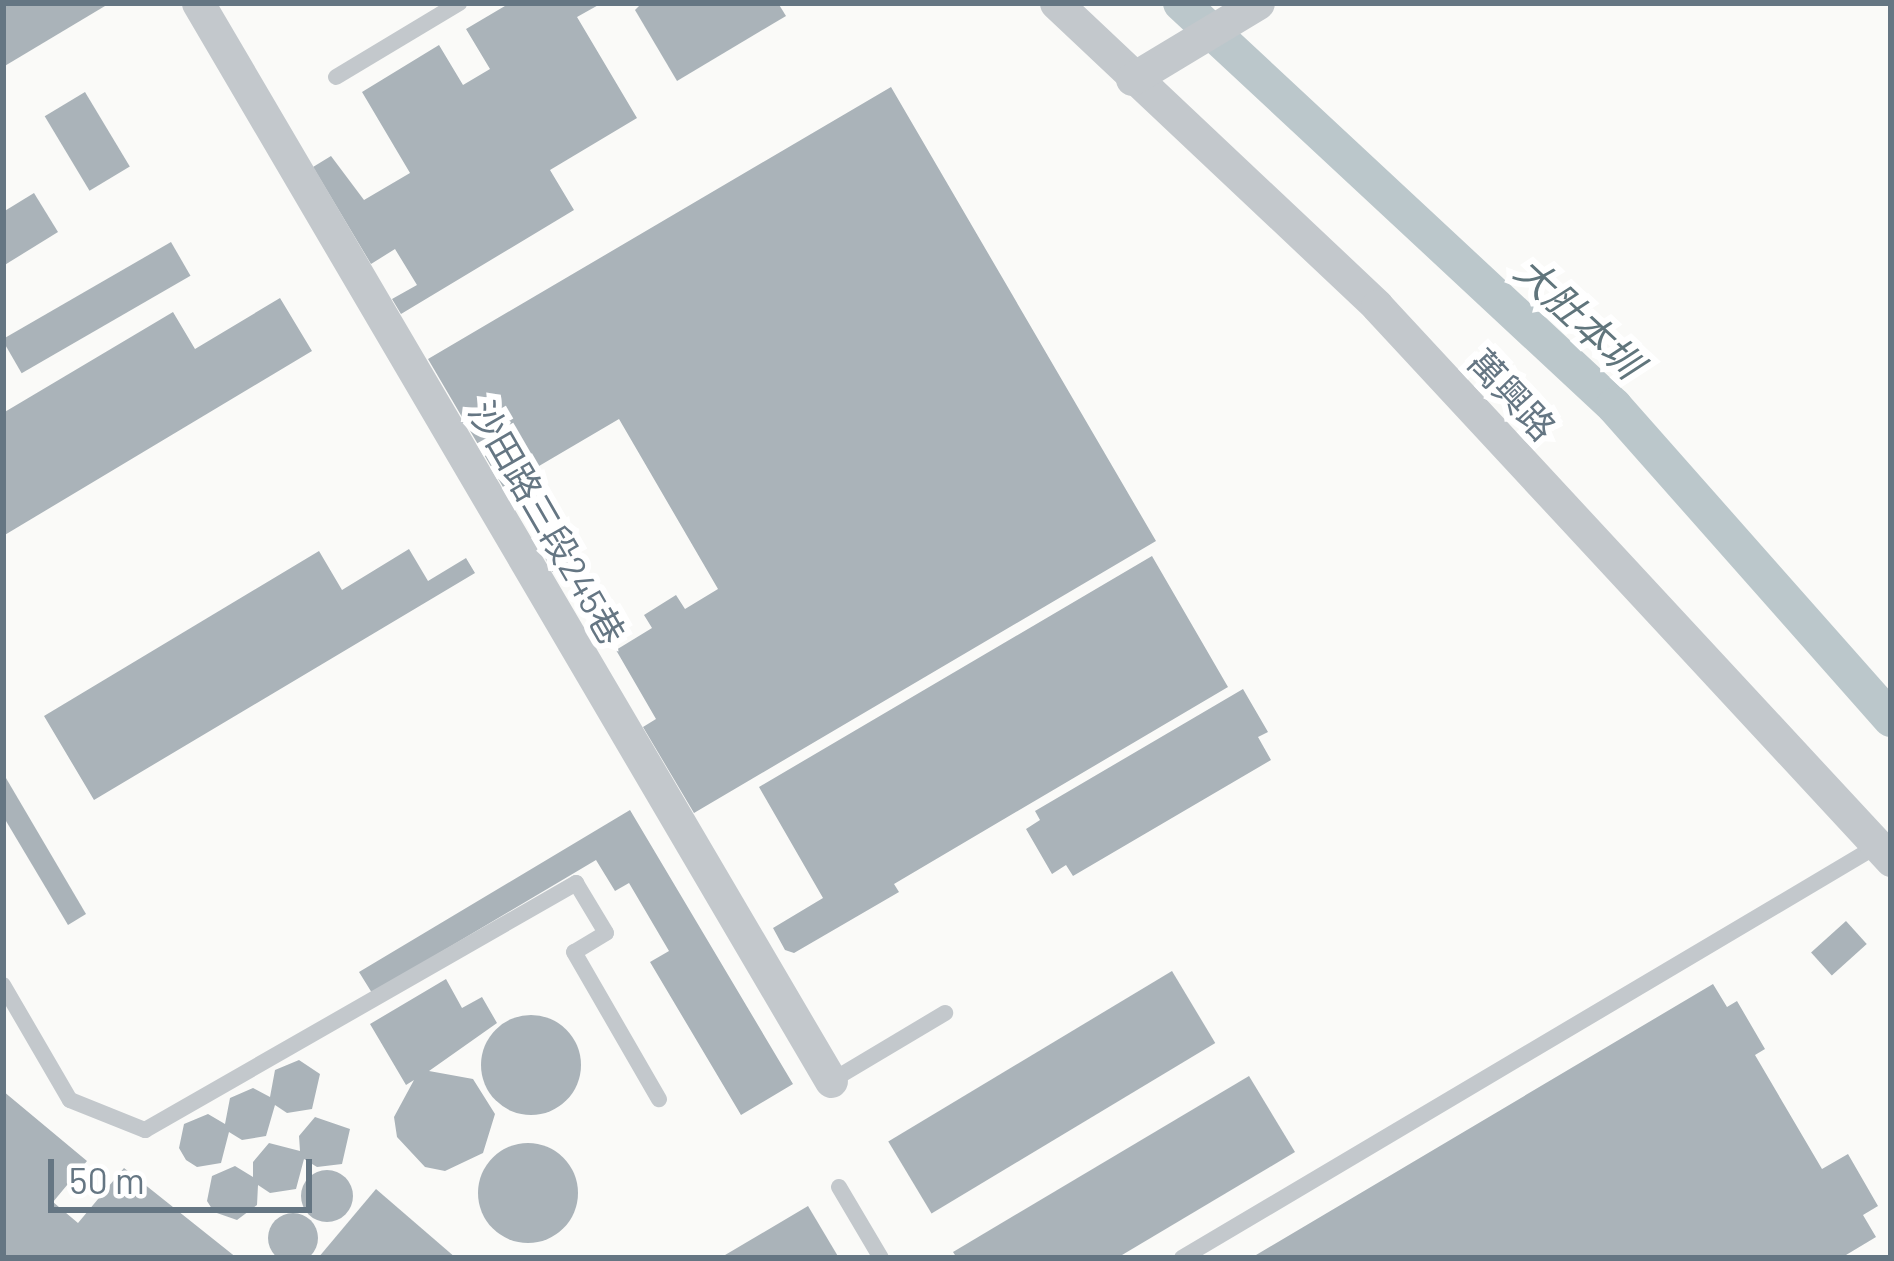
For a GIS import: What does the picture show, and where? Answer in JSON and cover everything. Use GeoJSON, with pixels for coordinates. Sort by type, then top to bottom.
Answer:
{"type":"FeatureCollection","features":[{"type":"Feature","properties":{"kind":"street","name":"沙田路三段245巷"},"geometry":{"type":"LineString","coordinates":[[198,3],[831,1081]]}},
{"type":"Feature","properties":{"kind":"street","name":"萬興路"},"geometry":{"type":"LineString","coordinates":[[1056,3],[1378,306],[1884,853]]}},
{"type":"Feature","properties":{"kind":"street"},"geometry":{"type":"LineString","coordinates":[[1132,79],[1247,5]]}},
{"type":"Feature","properties":{"kind":"lane"},"geometry":{"type":"LineString","coordinates":[[336,76],[459,3]]}},
{"type":"Feature","properties":{"kind":"lane"},"geometry":{"type":"LineString","coordinates":[[1182,1258],[1884,853]]}},
{"type":"Feature","properties":{"kind":"lane"},"geometry":{"type":"LineString","coordinates":[[3,985],[70,1100],[145,1130],[577,883],[606,933],[574,952],[659,1099]]}},
{"type":"Feature","properties":{"kind":"lane"},"geometry":{"type":"LineString","coordinates":[[831,1081],[945,1013]]}},
{"type":"Feature","properties":{"kind":"lane"},"geometry":{"type":"LineString","coordinates":[[839,1187],[881,1258]]}},
{"type":"Feature","properties":{"kind":"building"},"geometry":{"type":"Polygon","coordinates":[[[3,3],[110,3],[3,67],[3,3]]]}},
{"type":"Feature","properties":{"kind":"building"},"geometry":{"type":"Polygon","coordinates":[[[510,3],[602,3],[577,17],[637,118],[550,170],[574,210],[401,314],[392,299],[417,285],[395,249],[371,264],[313,167],[331,156],[364,200],[410,173],[362,92],[439,45],[463,85],[490,69],[466,29],[510,3]]]}},
{"type":"Feature","properties":{"kind":"building"},"geometry":{"type":"Polygon","coordinates":[[[642,3],[778,3],[786,16],[677,81],[635,10],[642,3]]]}},
{"type":"Feature","properties":{"kind":"building"},"geometry":{"type":"Polygon","coordinates":[[[891,87],[1156,541],[694,813],[643,727],[656,719],[616,650],[652,628],[644,615],[676,595],[685,609],[718,589],[619,419],[522,476],[577,557],[552,572],[509,484],[503,487],[428,359],[891,87]]]}},
{"type":"Feature","properties":{"kind":"building"},"geometry":{"type":"Polygon","coordinates":[[[85,92],[130,167],[90,191],[45,116],[85,92]]]}},
{"type":"Feature","properties":{"kind":"building"},"geometry":{"type":"Polygon","coordinates":[[[34,193],[58,232],[3,266],[3,212],[34,193]]]}},
{"type":"Feature","properties":{"kind":"building"},"geometry":{"type":"Polygon","coordinates":[[[171,242],[190,276],[22,373],[3,339],[171,242]]]}},
{"type":"Feature","properties":{"kind":"building"},"geometry":{"type":"Polygon","coordinates":[[[280,298],[312,351],[3,536],[3,413],[173,312],[195,349],[280,298]]]}},
{"type":"Feature","properties":{"kind":"building"},"geometry":{"type":"Polygon","coordinates":[[[409,549],[428,581],[466,558],[475,573],[94,800],[44,716],[319,551],[342,590],[409,549]]]}},
{"type":"Feature","properties":{"kind":"building"},"geometry":{"type":"Polygon","coordinates":[[[1152,556],[1228,687],[894,884],[899,892],[794,953],[785,950],[773,928],[823,898],[759,787],[1152,556]]]}},
{"type":"Feature","properties":{"kind":"building"},"geometry":{"type":"Polygon","coordinates":[[[1243,689],[1268,732],[1258,737],[1271,760],[1073,876],[1066,865],[1052,874],[1026,829],[1040,820],[1035,811],[1243,689]]]}},
{"type":"Feature","properties":{"kind":"building"},"geometry":{"type":"Polygon","coordinates":[[[3,773],[86,914],[68,925],[3,816],[3,773]]]}},
{"type":"Feature","properties":{"kind":"building"},"geometry":{"type":"Polygon","coordinates":[[[630,810],[793,1084],[741,1115],[650,962],[669,951],[629,883],[615,891],[596,860],[372,993],[359,972],[630,810]]]}},
{"type":"Feature","properties":{"kind":"building"},"geometry":{"type":"Polygon","coordinates":[[[1846,921],[1867,944],[1832,975],[1811,952],[1846,921]]]}},
{"type":"Feature","properties":{"kind":"building"},"geometry":{"type":"Polygon","coordinates":[[[1172,971],[1215,1043],[932,1213],[888,1141],[1172,971]]]}},
{"type":"Feature","properties":{"kind":"building"},"geometry":{"type":"Polygon","coordinates":[[[446,979],[462,1008],[482,997],[497,1023],[429,1071],[473,1079],[495,1114],[483,1153],[445,1171],[425,1167],[397,1137],[394,1117],[414,1080],[406,1085],[370,1024],[446,979]]]}},
{"type":"Feature","properties":{"kind":"building"},"geometry":{"type":"Polygon","coordinates":[[[1713,984],[1727,1007],[1737,1001],[1765,1049],[1755,1055],[1822,1169],[1848,1154],[1878,1206],[1863,1215],[1876,1237],[1841,1258],[1251,1258],[1713,984]]]}},
{"type":"Feature","properties":{"kind":"building"},"geometry":{"type":"Polygon","coordinates":[[[531,1015],[550,1019],[566,1030],[577,1046],[581,1065],[577,1084],[566,1100],[550,1111],[531,1115],[512,1111],[496,1100],[485,1084],[481,1065],[485,1046],[496,1030],[512,1019],[531,1015]]]}},
{"type":"Feature","properties":{"kind":"building"},"geometry":{"type":"Polygon","coordinates":[[[299,1060],[320,1074],[312,1109],[287,1113],[275,1105],[266,1136],[242,1140],[229,1132],[221,1163],[197,1167],[186,1160],[179,1148],[184,1124],[208,1114],[225,1124],[230,1098],[253,1088],[270,1097],[275,1070],[299,1060]]]}},
{"type":"Feature","properties":{"kind":"building"},"geometry":{"type":"Polygon","coordinates":[[[1249,1076],[1295,1152],[1117,1258],[957,1258],[953,1252],[1249,1076]]]}},
{"type":"Feature","properties":{"kind":"building"},"geometry":{"type":"Polygon","coordinates":[[[3,1091],[87,1161],[53,1202],[78,1223],[124,1168],[237,1258],[3,1258],[3,1091]]]}},
{"type":"Feature","properties":{"kind":"building"},"geometry":{"type":"Polygon","coordinates":[[[315,1117],[350,1129],[342,1164],[317,1167],[304,1159],[296,1189],[270,1193],[258,1185],[257,1205],[237,1220],[214,1212],[207,1201],[212,1176],[235,1166],[253,1177],[253,1162],[269,1143],[300,1151],[299,1136],[315,1117]]]}},
{"type":"Feature","properties":{"kind":"building"},"geometry":{"type":"Polygon","coordinates":[[[528,1143],[547,1147],[563,1158],[574,1174],[578,1193],[574,1212],[563,1228],[547,1239],[528,1243],[509,1239],[493,1228],[482,1212],[478,1193],[482,1174],[493,1158],[509,1147],[528,1143]]]}},
{"type":"Feature","properties":{"kind":"building"},"geometry":{"type":"Polygon","coordinates":[[[327,1170],[346,1177],[353,1196],[346,1215],[327,1222],[308,1215],[301,1196],[308,1177],[327,1170]]]}},
{"type":"Feature","properties":{"kind":"building"},"geometry":{"type":"Polygon","coordinates":[[[376,1189],[456,1258],[318,1258],[376,1189]]]}},
{"type":"Feature","properties":{"kind":"building"},"geometry":{"type":"Polygon","coordinates":[[[808,1206],[839,1258],[720,1258],[808,1206]]]}},
{"type":"Feature","properties":{"kind":"building"},"geometry":{"type":"Polygon","coordinates":[[[293,1213],[311,1220],[318,1238],[311,1256],[293,1263],[275,1256],[268,1238],[275,1220],[293,1213]]]}},
{"type":"Feature","properties":{"kind":"waterway","name":"大肚本圳"},"geometry":{"type":"LineString","coordinates":[[1181,3],[1614,406],[1891,719]]}}]}
